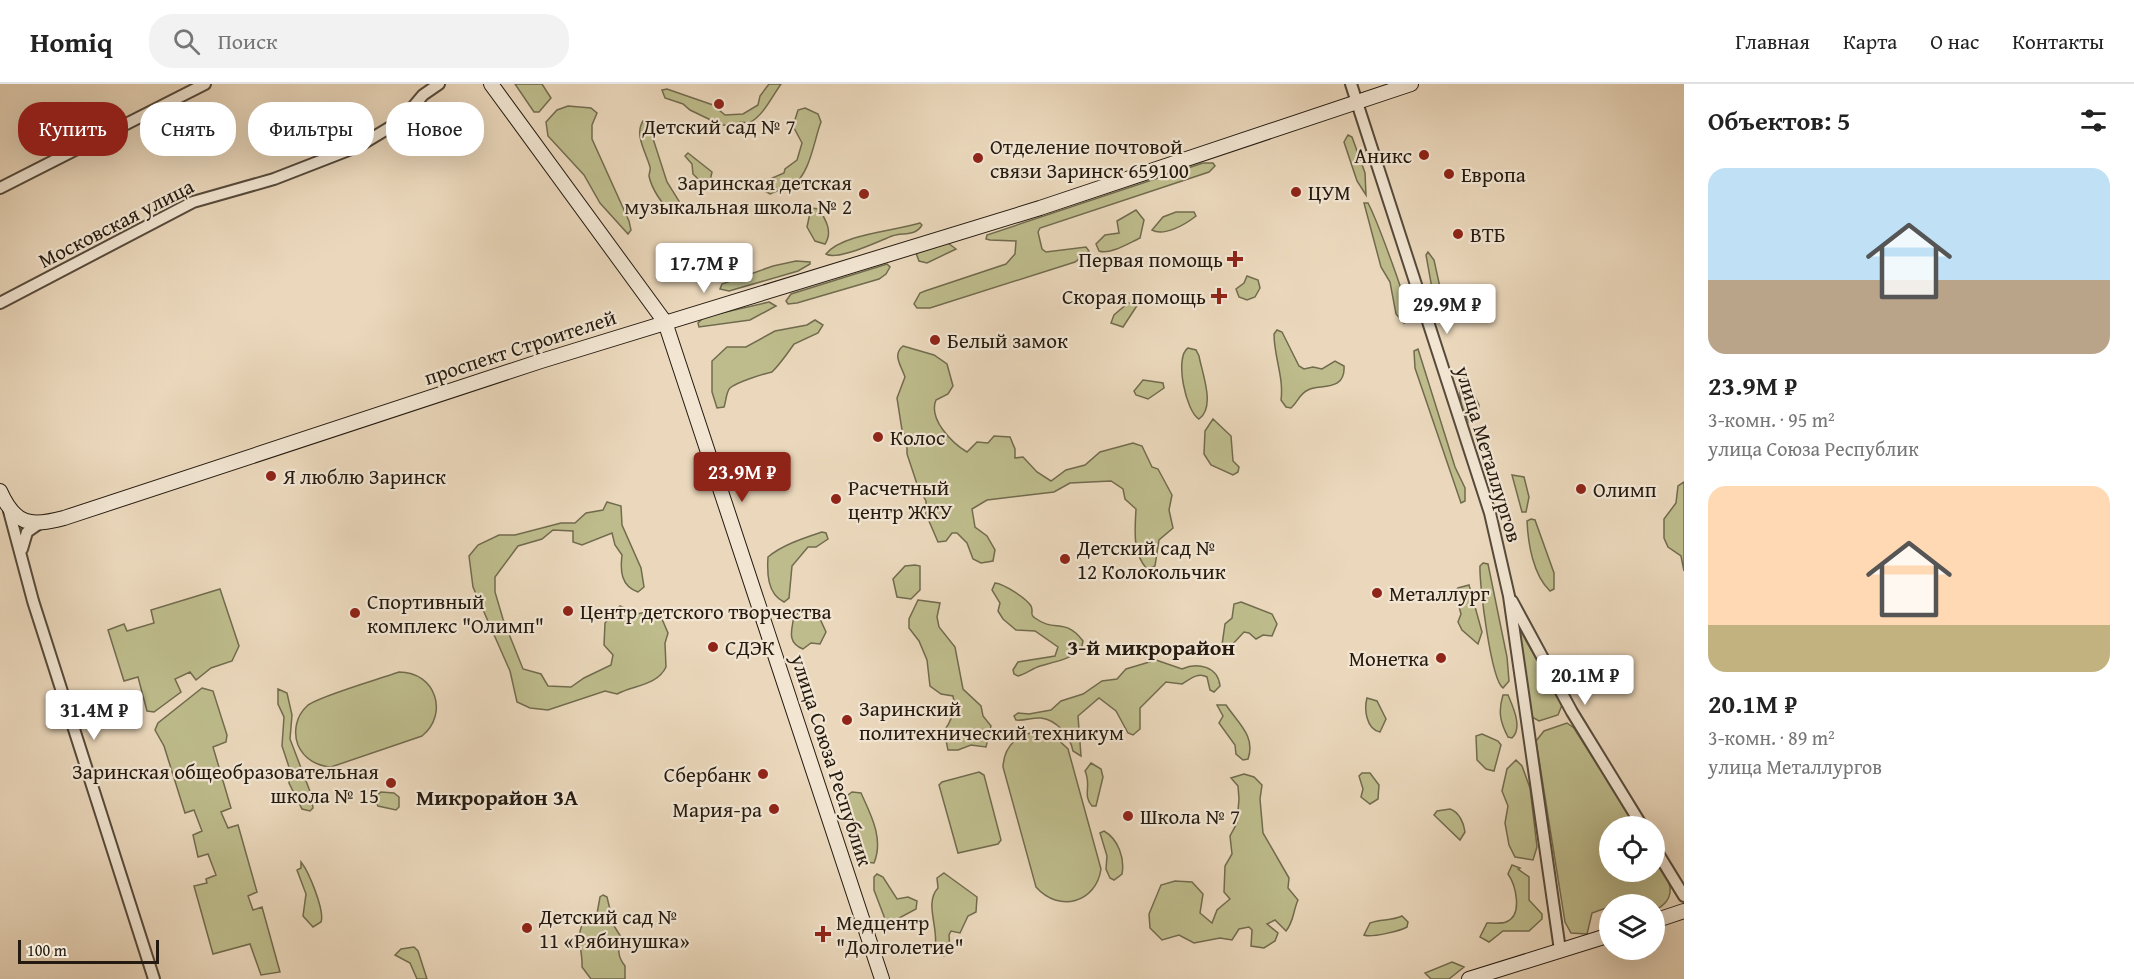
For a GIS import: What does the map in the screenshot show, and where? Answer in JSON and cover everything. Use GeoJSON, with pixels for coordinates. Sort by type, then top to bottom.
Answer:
{"type":"FeatureCollection","features":[{"type":"Feature","properties":{"kind":"street"},"geometry":{"type":"LineString","coordinates":[[0,188],[205,84]]}},
{"type":"Feature","properties":{"kind":"street","name":"Московская улица"},"geometry":{"type":"LineString","coordinates":[[0,303],[193,202],[274,179],[359,146],[402,120],[423,94],[439,84]]}},
{"type":"Feature","properties":{"kind":"street","name":"улица Союза Республик"},"geometry":{"type":"LineString","coordinates":[[490,84],[665,322],[882,979]]}},
{"type":"Feature","properties":{"kind":"street","name":"улица Металлургов"},"geometry":{"type":"LineString","coordinates":[[1351,84],[1490,513],[1509,596],[1560,950]]}},
{"type":"Feature","properties":{"kind":"street","name":"проспект Строителей"},"geometry":{"type":"LineString","coordinates":[[40,523],[64,518],[665,322],[1014,216],[1411,84]]}},
{"type":"Feature","properties":{"kind":"street"},"geometry":{"type":"LineString","coordinates":[[0,491],[9,511],[33,601],[154,979]]}},
{"type":"Feature","properties":{"kind":"street"},"geometry":{"type":"LineString","coordinates":[[9,511],[27,522],[40,523]]}},
{"type":"Feature","properties":{"kind":"street"},"geometry":{"type":"LineString","coordinates":[[23,561],[24,538],[40,523]]}},
{"type":"Feature","properties":{"kind":"street","name":"улица Металлургов"},"geometry":{"type":"LineString","coordinates":[[1509,596],[1572,712],[1636,816]]}},
{"type":"Feature","properties":{"kind":"street"},"geometry":{"type":"LineString","coordinates":[[1665,865],[1684,896]]}},
{"type":"Feature","properties":{"kind":"street"},"geometry":{"type":"LineString","coordinates":[[1665,917],[1684,911]]}},
{"type":"Feature","properties":{"kind":"street"},"geometry":{"type":"LineString","coordinates":[[1469,979],[1599,938]]}},
{"type":"Feature","properties":{"kind":"shaded area"},"geometry":{"type":"Polygon","coordinates":[[[515,84],[542,84],[551,98],[539,112],[534,112],[515,84]]]}},
{"type":"Feature","properties":{"kind":"shaded area"},"geometry":{"type":"Polygon","coordinates":[[[769,84],[781,84],[763,111],[749,123],[740,122],[733,127],[719,124],[690,110],[683,104],[665,98],[662,90],[667,89],[713,105],[725,115],[743,114],[758,105],[760,96],[769,84]]]}},
{"type":"Feature","properties":{"kind":"shaded area"},"geometry":{"type":"Polygon","coordinates":[[[568,106],[591,108],[597,113],[592,125],[592,139],[629,221],[631,230],[628,234],[600,203],[584,175],[548,136],[546,122],[557,110],[568,106]]]}},
{"type":"Feature","properties":{"kind":"shaded area"},"geometry":{"type":"Polygon","coordinates":[[[805,108],[818,114],[821,122],[811,157],[798,181],[792,186],[770,194],[761,189],[763,182],[784,173],[785,169],[797,160],[802,143],[793,126],[798,110],[805,108]]]}},
{"type":"Feature","properties":{"kind":"shaded area"},"geometry":{"type":"Polygon","coordinates":[[[643,121],[648,123],[667,182],[679,201],[677,208],[673,210],[661,201],[650,180],[650,168],[640,138],[643,121]]]}},
{"type":"Feature","properties":{"kind":"shaded area"},"geometry":{"type":"Polygon","coordinates":[[[1348,135],[1352,137],[1365,173],[1366,195],[1357,181],[1344,142],[1348,135]]]}},
{"type":"Feature","properties":{"kind":"shaded area"},"geometry":{"type":"Polygon","coordinates":[[[688,153],[712,172],[710,181],[701,182],[693,174],[692,164],[685,156],[688,153]]]}},
{"type":"Feature","properties":{"kind":"shaded area"},"geometry":{"type":"Polygon","coordinates":[[[1203,163],[1213,163],[1215,166],[1209,172],[1040,228],[1038,232],[1042,249],[1046,252],[1086,247],[1089,251],[1075,262],[930,308],[917,308],[914,304],[920,293],[1006,264],[1015,254],[1016,241],[990,240],[986,239],[987,235],[1203,163]]]}},
{"type":"Feature","properties":{"kind":"shaded area"},"geometry":{"type":"Polygon","coordinates":[[[1364,203],[1368,203],[1372,212],[1399,283],[1409,321],[1404,323],[1396,314],[1390,282],[1381,267],[1364,203]]]}},
{"type":"Feature","properties":{"kind":"shaded area"},"geometry":{"type":"Polygon","coordinates":[[[811,208],[819,209],[826,222],[828,235],[825,244],[815,241],[807,227],[811,208]]]}},
{"type":"Feature","properties":{"kind":"shaded area"},"geometry":{"type":"Polygon","coordinates":[[[1136,210],[1144,220],[1140,238],[1114,250],[1099,251],[1096,244],[1105,235],[1119,233],[1117,221],[1136,210]]]}},
{"type":"Feature","properties":{"kind":"shaded area"},"geometry":{"type":"Polygon","coordinates":[[[1176,212],[1194,212],[1196,216],[1169,231],[1152,230],[1163,217],[1176,212]]]}},
{"type":"Feature","properties":{"kind":"shaded area"},"geometry":{"type":"Polygon","coordinates":[[[920,223],[922,225],[919,229],[912,233],[892,236],[849,253],[826,254],[834,247],[856,238],[920,223]]]}},
{"type":"Feature","properties":{"kind":"shaded area"},"geometry":{"type":"Polygon","coordinates":[[[948,243],[956,249],[927,263],[919,261],[916,253],[919,250],[948,243]]]}},
{"type":"Feature","properties":{"kind":"shaded area"},"geometry":{"type":"Polygon","coordinates":[[[1428,252],[1434,260],[1443,301],[1441,305],[1433,294],[1426,255],[1428,252]]]}},
{"type":"Feature","properties":{"kind":"shaded area"},"geometry":{"type":"Polygon","coordinates":[[[796,261],[810,262],[810,264],[798,271],[729,291],[720,289],[722,284],[773,266],[796,261]]]}},
{"type":"Feature","properties":{"kind":"shaded area"},"geometry":{"type":"Polygon","coordinates":[[[887,264],[890,267],[879,279],[797,303],[788,304],[786,301],[791,294],[887,264]]]}},
{"type":"Feature","properties":{"kind":"shaded area"},"geometry":{"type":"Polygon","coordinates":[[[1247,276],[1258,280],[1260,288],[1255,297],[1247,300],[1239,297],[1236,289],[1244,283],[1247,276]]]}},
{"type":"Feature","properties":{"kind":"shaded area"},"geometry":{"type":"Polygon","coordinates":[[[769,302],[776,306],[750,320],[699,327],[698,323],[704,317],[769,302]]]}},
{"type":"Feature","properties":{"kind":"shaded area"},"geometry":{"type":"Polygon","coordinates":[[[1128,303],[1138,304],[1123,327],[1111,323],[1114,315],[1128,303]]]}},
{"type":"Feature","properties":{"kind":"shaded area"},"geometry":{"type":"Polygon","coordinates":[[[815,320],[823,325],[818,333],[794,344],[772,372],[730,388],[724,407],[717,408],[712,392],[712,361],[727,347],[746,347],[775,331],[807,325],[815,320]]]}},
{"type":"Feature","properties":{"kind":"shaded area"},"geometry":{"type":"Polygon","coordinates":[[[1277,330],[1282,332],[1299,366],[1304,369],[1313,367],[1322,369],[1335,361],[1344,366],[1341,380],[1331,386],[1308,390],[1291,408],[1286,407],[1281,400],[1281,383],[1274,342],[1274,334],[1277,330]]]}},
{"type":"Feature","properties":{"kind":"shaded area"},"geometry":{"type":"Polygon","coordinates":[[[903,346],[934,355],[947,364],[953,386],[948,394],[936,400],[935,415],[948,437],[967,452],[977,442],[988,443],[994,436],[1010,437],[1015,449],[1015,458],[1023,457],[1037,472],[1051,481],[1066,470],[1085,465],[1100,452],[1133,443],[1142,446],[1152,467],[1158,469],[1172,495],[1169,510],[1173,528],[1159,540],[1155,566],[1147,569],[1142,563],[1135,540],[1136,509],[1125,499],[1123,489],[1111,481],[1070,483],[1054,492],[987,500],[972,509],[975,527],[987,536],[995,550],[993,561],[981,563],[973,559],[967,543],[957,533],[952,533],[946,541],[938,542],[926,514],[926,501],[918,487],[907,454],[907,439],[902,430],[897,398],[905,377],[898,357],[903,346]]]}},
{"type":"Feature","properties":{"kind":"shaded area"},"geometry":{"type":"Polygon","coordinates":[[[1188,348],[1196,350],[1199,356],[1206,389],[1207,406],[1199,419],[1190,406],[1183,384],[1182,362],[1188,348]]]}},
{"type":"Feature","properties":{"kind":"shaded area"},"geometry":{"type":"Polygon","coordinates":[[[1418,349],[1455,467],[1465,488],[1465,501],[1461,503],[1415,368],[1414,351],[1418,349]]]}},
{"type":"Feature","properties":{"kind":"shaded area"},"geometry":{"type":"Polygon","coordinates":[[[1462,378],[1466,379],[1479,405],[1477,419],[1469,422],[1461,407],[1459,381],[1462,378]]]}},
{"type":"Feature","properties":{"kind":"shaded area"},"geometry":{"type":"Polygon","coordinates":[[[1143,380],[1163,383],[1164,388],[1148,399],[1136,395],[1134,391],[1143,380]]]}},
{"type":"Feature","properties":{"kind":"shaded area"},"geometry":{"type":"Polygon","coordinates":[[[1213,419],[1231,436],[1233,461],[1239,467],[1238,472],[1233,475],[1211,465],[1204,454],[1205,431],[1213,419]]]}},
{"type":"Feature","properties":{"kind":"shaded area"},"geometry":{"type":"Polygon","coordinates":[[[1512,475],[1524,477],[1529,497],[1526,512],[1522,512],[1512,475]]]}},
{"type":"Feature","properties":{"kind":"shaded area"},"geometry":{"type":"Polygon","coordinates":[[[1684,482],[1684,571],[1681,556],[1668,547],[1664,538],[1664,519],[1676,503],[1678,486],[1684,482]]]}},
{"type":"Feature","properties":{"kind":"shaded area"},"geometry":{"type":"Polygon","coordinates":[[[607,502],[621,506],[622,525],[641,568],[644,587],[638,592],[625,582],[621,567],[622,555],[615,545],[612,533],[582,545],[573,542],[573,531],[553,530],[542,539],[518,546],[495,577],[495,592],[503,619],[523,669],[541,674],[548,686],[571,687],[611,665],[613,655],[604,645],[605,623],[620,606],[637,614],[651,611],[662,619],[668,633],[665,643],[666,667],[651,682],[617,694],[605,691],[548,710],[530,708],[517,702],[510,671],[473,587],[469,556],[478,545],[499,535],[515,535],[561,523],[575,523],[586,513],[603,510],[607,502]]]}},
{"type":"Feature","properties":{"kind":"shaded area"},"geometry":{"type":"Polygon","coordinates":[[[1535,520],[1554,573],[1554,589],[1550,591],[1539,576],[1532,558],[1527,521],[1535,520]]]}},
{"type":"Feature","properties":{"kind":"shaded area"},"geometry":{"type":"Polygon","coordinates":[[[822,532],[826,533],[828,539],[816,547],[808,547],[792,566],[789,598],[784,602],[774,594],[771,588],[768,576],[768,557],[786,545],[822,532]]]}},
{"type":"Feature","properties":{"kind":"shaded area"},"geometry":{"type":"Polygon","coordinates":[[[1483,563],[1488,564],[1507,657],[1509,681],[1503,688],[1494,668],[1490,650],[1480,576],[1480,566],[1483,563]]]}},
{"type":"Feature","properties":{"kind":"shaded area"},"geometry":{"type":"Polygon","coordinates":[[[905,566],[920,566],[920,590],[911,599],[897,597],[893,579],[905,566]]]}},
{"type":"Feature","properties":{"kind":"shaded area"},"geometry":{"type":"Polygon","coordinates":[[[995,583],[1025,599],[1031,606],[1032,615],[1035,618],[1048,625],[1071,629],[1083,641],[1081,650],[1067,658],[1037,667],[1021,675],[1014,674],[1013,670],[1018,662],[1055,656],[1058,647],[1035,631],[1016,630],[1003,619],[998,611],[1000,603],[992,590],[995,583]]]}},
{"type":"Feature","properties":{"kind":"shaded area"},"geometry":{"type":"Polygon","coordinates":[[[1469,585],[1482,632],[1478,644],[1462,630],[1458,622],[1461,614],[1455,592],[1458,588],[1469,585]]]}},
{"type":"Feature","properties":{"kind":"shaded area"},"geometry":{"type":"Polygon","coordinates":[[[220,589],[239,646],[232,661],[211,668],[196,680],[190,672],[175,679],[181,692],[154,712],[147,711],[138,677],[124,681],[108,630],[124,624],[127,631],[154,623],[151,610],[220,589]]]}},
{"type":"Feature","properties":{"kind":"shaded area"},"geometry":{"type":"Polygon","coordinates":[[[918,600],[940,603],[937,617],[939,627],[955,647],[963,689],[981,706],[983,716],[991,726],[986,747],[971,745],[958,750],[948,750],[944,731],[953,714],[953,696],[941,694],[930,686],[927,660],[919,641],[909,628],[909,619],[918,600]]]}},
{"type":"Feature","properties":{"kind":"shaded area"},"geometry":{"type":"Polygon","coordinates":[[[1241,602],[1272,614],[1277,624],[1272,636],[1263,635],[1256,639],[1244,632],[1230,647],[1222,645],[1225,624],[1232,618],[1234,604],[1241,602]]]}},
{"type":"Feature","properties":{"kind":"shaded area"},"geometry":{"type":"Polygon","coordinates":[[[807,610],[816,610],[826,632],[820,644],[811,643],[803,649],[794,642],[792,629],[794,615],[807,610]]]}},
{"type":"Feature","properties":{"kind":"shaded area"},"geometry":{"type":"Polygon","coordinates":[[[1516,623],[1562,705],[1558,715],[1539,721],[1532,717],[1516,623]]]}},
{"type":"Feature","properties":{"kind":"shaded area"},"geometry":{"type":"Polygon","coordinates":[[[1156,660],[1182,669],[1194,666],[1206,667],[1215,674],[1220,686],[1214,692],[1210,690],[1207,677],[1200,675],[1182,684],[1166,682],[1140,708],[1140,729],[1133,735],[1128,733],[1116,711],[1099,698],[1078,716],[1081,756],[1073,751],[1066,734],[1047,719],[1016,720],[1014,716],[1018,713],[1029,714],[1051,710],[1061,701],[1083,694],[1102,681],[1117,679],[1126,669],[1156,660]]]}},
{"type":"Feature","properties":{"kind":"shaded area"},"geometry":{"type":"Polygon","coordinates":[[[399,672],[412,674],[422,679],[430,686],[434,696],[435,717],[422,736],[331,767],[307,758],[296,740],[296,730],[300,714],[307,706],[336,693],[399,672]]]}},
{"type":"Feature","properties":{"kind":"shaded area"},"geometry":{"type":"Polygon","coordinates":[[[202,688],[213,691],[227,735],[226,742],[213,747],[231,808],[221,812],[228,828],[238,825],[257,892],[248,896],[253,910],[262,907],[280,972],[261,975],[250,944],[213,954],[194,886],[207,883],[206,879],[216,875],[208,854],[198,857],[193,835],[202,831],[194,810],[185,813],[164,746],[155,730],[158,723],[202,688]]]}},
{"type":"Feature","properties":{"kind":"shaded area"},"geometry":{"type":"Polygon","coordinates":[[[278,689],[287,693],[292,715],[290,739],[311,794],[313,808],[310,811],[302,809],[289,783],[290,770],[282,746],[284,717],[278,704],[278,689]]]}},
{"type":"Feature","properties":{"kind":"shaded area"},"geometry":{"type":"Polygon","coordinates":[[[1503,695],[1508,695],[1516,717],[1517,729],[1512,738],[1508,737],[1503,726],[1500,711],[1503,695]]]}},
{"type":"Feature","properties":{"kind":"shaded area"},"geometry":{"type":"Polygon","coordinates":[[[1367,698],[1377,701],[1386,719],[1380,732],[1369,723],[1366,713],[1367,698]]]}},
{"type":"Feature","properties":{"kind":"shaded area"},"geometry":{"type":"Polygon","coordinates":[[[1217,705],[1226,705],[1244,730],[1250,743],[1248,759],[1243,760],[1236,754],[1235,745],[1219,723],[1223,716],[1217,705]]]}},
{"type":"Feature","properties":{"kind":"shaded area"},"geometry":{"type":"Polygon","coordinates":[[[1567,723],[1574,728],[1630,816],[1599,816],[1599,882],[1665,882],[1665,873],[1670,892],[1665,903],[1665,894],[1599,894],[1599,911],[1592,913],[1587,934],[1571,933],[1565,922],[1536,741],[1544,731],[1567,723]]]}},
{"type":"Feature","properties":{"kind":"shaded area"},"geometry":{"type":"Polygon","coordinates":[[[1041,732],[1053,735],[1068,749],[1101,869],[1098,881],[1092,890],[1075,900],[1065,902],[1045,895],[1036,887],[1003,767],[1006,752],[1014,741],[1026,734],[1041,732]]]}},
{"type":"Feature","properties":{"kind":"shaded area"},"geometry":{"type":"Polygon","coordinates":[[[1482,734],[1498,741],[1501,745],[1494,771],[1486,769],[1477,760],[1476,736],[1482,734]]]}},
{"type":"Feature","properties":{"kind":"shaded area"},"geometry":{"type":"Polygon","coordinates":[[[1516,760],[1522,766],[1530,788],[1537,847],[1533,860],[1515,857],[1509,845],[1505,823],[1508,806],[1502,791],[1507,769],[1516,760]]]}},
{"type":"Feature","properties":{"kind":"shaded area"},"geometry":{"type":"Polygon","coordinates":[[[1091,763],[1101,769],[1103,777],[1096,806],[1092,806],[1088,798],[1088,781],[1085,771],[1091,763]]]}},
{"type":"Feature","properties":{"kind":"shaded area"},"geometry":{"type":"Polygon","coordinates":[[[979,772],[984,775],[1001,840],[998,844],[958,853],[939,785],[942,782],[979,772]]]}},
{"type":"Feature","properties":{"kind":"shaded area"},"geometry":{"type":"Polygon","coordinates":[[[1362,773],[1370,773],[1379,785],[1378,799],[1370,804],[1361,797],[1363,789],[1359,776],[1362,773]]]}},
{"type":"Feature","properties":{"kind":"shaded area"},"geometry":{"type":"Polygon","coordinates":[[[1244,774],[1254,777],[1262,785],[1260,799],[1263,833],[1289,878],[1288,888],[1298,900],[1291,923],[1286,931],[1275,920],[1267,924],[1278,933],[1275,941],[1264,948],[1251,946],[1252,930],[1249,927],[1239,929],[1232,940],[1220,938],[1194,943],[1179,935],[1162,940],[1150,928],[1149,914],[1161,885],[1175,881],[1192,882],[1203,894],[1200,913],[1212,923],[1217,910],[1230,899],[1224,892],[1225,866],[1232,854],[1230,836],[1237,823],[1239,799],[1238,786],[1231,778],[1244,774]]]}},
{"type":"Feature","properties":{"kind":"shaded area"},"geometry":{"type":"Polygon","coordinates":[[[381,792],[394,793],[399,797],[399,807],[396,810],[378,806],[374,798],[381,792]]]}},
{"type":"Feature","properties":{"kind":"shaded area"},"geometry":{"type":"Polygon","coordinates":[[[852,792],[861,793],[875,827],[878,845],[874,863],[865,862],[855,840],[854,823],[844,798],[852,792]]]}},
{"type":"Feature","properties":{"kind":"shaded area"},"geometry":{"type":"Polygon","coordinates":[[[1450,809],[1458,815],[1464,825],[1465,832],[1460,840],[1434,815],[1437,811],[1450,809]]]}},
{"type":"Feature","properties":{"kind":"shaded area"},"geometry":{"type":"Polygon","coordinates":[[[1104,831],[1117,844],[1121,855],[1122,874],[1114,880],[1110,878],[1106,869],[1107,856],[1100,833],[1104,831]]]}},
{"type":"Feature","properties":{"kind":"shaded area"},"geometry":{"type":"Polygon","coordinates":[[[301,862],[312,882],[321,909],[321,922],[313,927],[303,916],[306,894],[297,870],[301,868],[301,862]]]}},
{"type":"Feature","properties":{"kind":"shaded area"},"geometry":{"type":"Polygon","coordinates":[[[1512,865],[1520,868],[1518,869],[1529,877],[1529,900],[1542,914],[1542,919],[1529,931],[1503,931],[1489,942],[1480,937],[1487,923],[1506,922],[1515,913],[1515,892],[1508,874],[1512,865]]]}},
{"type":"Feature","properties":{"kind":"shaded area"},"geometry":{"type":"Polygon","coordinates":[[[944,873],[977,897],[976,912],[968,916],[960,933],[951,931],[950,950],[944,956],[935,947],[932,901],[938,888],[937,878],[944,873]]]}},
{"type":"Feature","properties":{"kind":"shaded area"},"geometry":{"type":"Polygon","coordinates":[[[877,874],[883,877],[897,899],[908,897],[917,901],[916,909],[892,922],[885,919],[874,890],[874,877],[877,874]]]}},
{"type":"Feature","properties":{"kind":"shaded area"},"geometry":{"type":"Polygon","coordinates":[[[603,895],[607,897],[614,926],[621,937],[619,952],[625,966],[625,979],[591,979],[582,967],[580,930],[582,925],[595,925],[600,897],[603,895]]]}},
{"type":"Feature","properties":{"kind":"shaded area"},"geometry":{"type":"Polygon","coordinates":[[[1402,916],[1408,922],[1407,927],[1386,934],[1364,935],[1370,923],[1402,916]]]}},
{"type":"Feature","properties":{"kind":"shaded area"},"geometry":{"type":"Polygon","coordinates":[[[414,947],[418,951],[427,979],[417,979],[410,963],[395,955],[401,949],[414,947]]]}},
{"type":"Feature","properties":{"kind":"shaded area"},"geometry":{"type":"Polygon","coordinates":[[[1452,962],[1464,967],[1449,979],[1431,979],[1425,973],[1452,962]]]}},
{"type":"Feature","properties":{"kind":"place","name":"Детский сад № 7"},"geometry":{"type":"Point","coordinates":[719,104]}},
{"type":"Feature","properties":{"kind":"place","name":"Аникс"},"geometry":{"type":"Point","coordinates":[1424,155]}},
{"type":"Feature","properties":{"kind":"place","name":"Отделение почтовой связи Заринск 659100"},"geometry":{"type":"Point","coordinates":[978,158]}},
{"type":"Feature","properties":{"kind":"place","name":"Европа"},"geometry":{"type":"Point","coordinates":[1449,174]}},
{"type":"Feature","properties":{"kind":"place","name":"ЦУМ"},"geometry":{"type":"Point","coordinates":[1296,192]}},
{"type":"Feature","properties":{"kind":"place","name":"Заринская детская музыкальная школа № 2"},"geometry":{"type":"Point","coordinates":[864,194]}},
{"type":"Feature","properties":{"kind":"place","name":"ВТБ"},"geometry":{"type":"Point","coordinates":[1458,234]}},
{"type":"Feature","properties":{"kind":"place","name":"Первая помощь"},"geometry":{"type":"Point","coordinates":[1235,259]}},
{"type":"Feature","properties":{"kind":"place","name":"Скорая помощь"},"geometry":{"type":"Point","coordinates":[1219,296]}},
{"type":"Feature","properties":{"kind":"place","name":"Белый замок"},"geometry":{"type":"Point","coordinates":[935,340]}},
{"type":"Feature","properties":{"kind":"place","name":"Колос"},"geometry":{"type":"Point","coordinates":[878,437]}},
{"type":"Feature","properties":{"kind":"place","name":"Я люблю Заринск"},"geometry":{"type":"Point","coordinates":[271,476]}},
{"type":"Feature","properties":{"kind":"place","name":"Олимп"},"geometry":{"type":"Point","coordinates":[1581,489]}},
{"type":"Feature","properties":{"kind":"place","name":"Расчетный центр ЖКУ"},"geometry":{"type":"Point","coordinates":[836,499]}},
{"type":"Feature","properties":{"kind":"place","name":"Детский сад № 12 Колокольчик"},"geometry":{"type":"Point","coordinates":[1065,559]}},
{"type":"Feature","properties":{"kind":"place","name":"Металлург"},"geometry":{"type":"Point","coordinates":[1377,593]}},
{"type":"Feature","properties":{"kind":"place","name":"Центр детского творчества"},"geometry":{"type":"Point","coordinates":[568,611]}},
{"type":"Feature","properties":{"kind":"place","name":"Спортивный комплекс \"Олимп\""},"geometry":{"type":"Point","coordinates":[355,613]}},
{"type":"Feature","properties":{"kind":"place","name":"СДЭК"},"geometry":{"type":"Point","coordinates":[713,647]}},
{"type":"Feature","properties":{"kind":"place","name":"Монетка"},"geometry":{"type":"Point","coordinates":[1441,658]}},
{"type":"Feature","properties":{"kind":"place","name":"Заринский политехнический техникум"},"geometry":{"type":"Point","coordinates":[847,720]}},
{"type":"Feature","properties":{"kind":"place","name":"Сбербанк"},"geometry":{"type":"Point","coordinates":[763,774]}},
{"type":"Feature","properties":{"kind":"place","name":"Заринская общеобразовательная школа № 15"},"geometry":{"type":"Point","coordinates":[391,783]}},
{"type":"Feature","properties":{"kind":"place","name":"Мария-ра"},"geometry":{"type":"Point","coordinates":[774,809]}},
{"type":"Feature","properties":{"kind":"place","name":"Школа № 7"},"geometry":{"type":"Point","coordinates":[1128,816]}},
{"type":"Feature","properties":{"kind":"place","name":"Детский сад № 11 «Рябинушка»"},"geometry":{"type":"Point","coordinates":[527,928]}},
{"type":"Feature","properties":{"kind":"place","name":"Медцентр \"Долголетие\""},"geometry":{"type":"Point","coordinates":[823,934]}},
{"type":"Feature","properties":{"kind":"district","name":"3-й микрорайон"},"geometry":{"type":"Point","coordinates":[1151,647]}},
{"type":"Feature","properties":{"kind":"district","name":"Микрорайон 3А"},"geometry":{"type":"Point","coordinates":[497,797]}}]}
